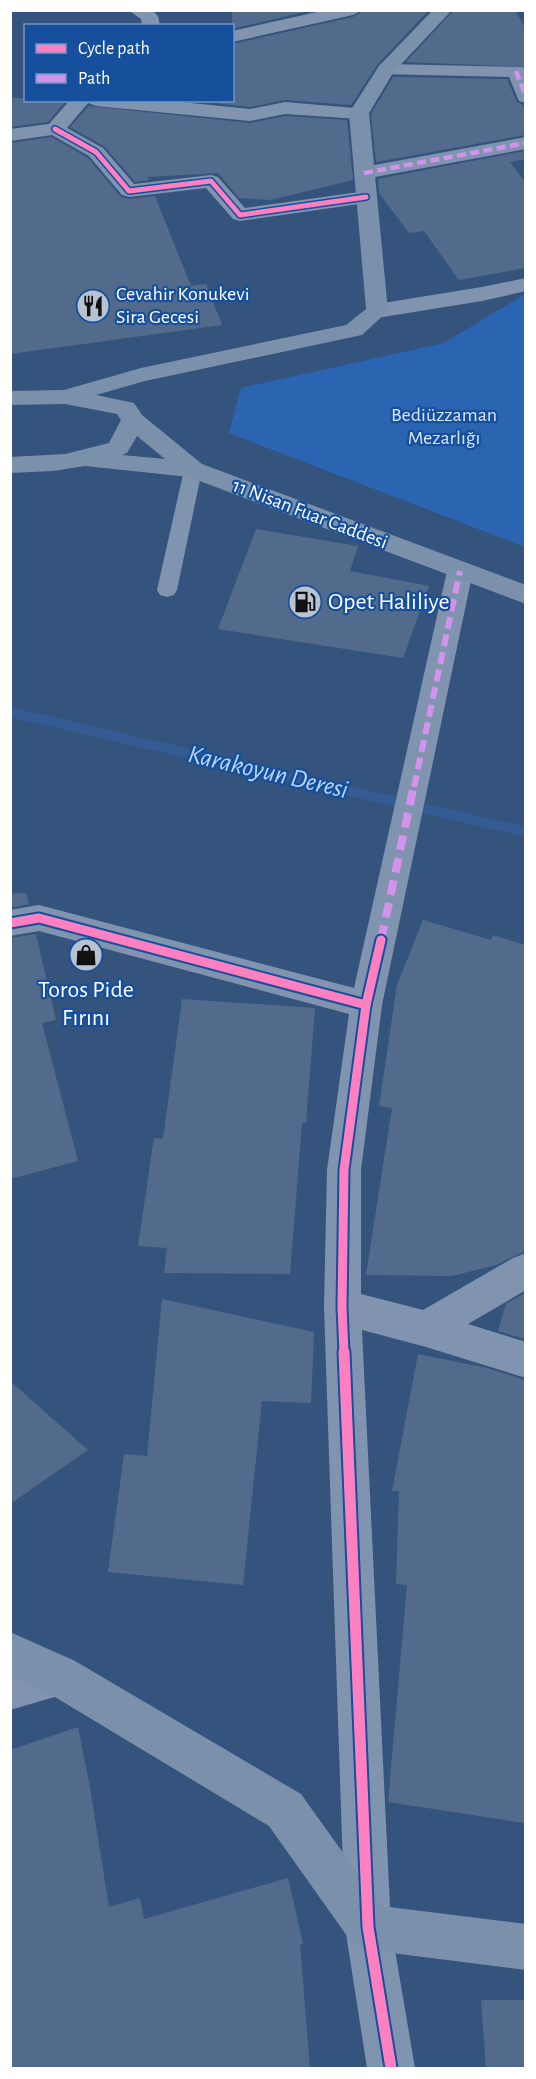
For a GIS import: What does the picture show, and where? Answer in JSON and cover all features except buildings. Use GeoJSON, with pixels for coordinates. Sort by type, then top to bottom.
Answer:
{"type":"FeatureCollection","features":[{"type":"Feature","properties":{"kind":"main road"},"geometry":{"type":"LineString","coordinates":[[65,397],[141,375],[354,330],[377,311],[359,112],[386,70],[443,10]]}},
{"type":"Feature","properties":{"kind":"main road"},"geometry":{"type":"LineString","coordinates":[[10,398],[65,397],[126,408],[133,420],[193,470]]}},
{"type":"Feature","properties":{"kind":"main road"},"geometry":{"type":"LineString","coordinates":[[10,465],[53,465],[88,459],[118,448],[133,420]]}},
{"type":"Feature","properties":{"kind":"main road","name":"11 Nisan Fuar Caddesi"},"geometry":{"type":"LineString","coordinates":[[88,459],[193,470],[525,595]]}},
{"type":"Feature","properties":{"kind":"main road"},"geometry":{"type":"LineString","coordinates":[[10,1653],[60,1676],[285,1810],[368,1927],[525,1947]]}},
{"type":"Feature","properties":{"kind":"street"},"geometry":{"type":"LineString","coordinates":[[136,10],[149,16],[151,24]]}},
{"type":"Feature","properties":{"kind":"street"},"geometry":{"type":"LineString","coordinates":[[234,37],[353,10]]}},
{"type":"Feature","properties":{"kind":"street"},"geometry":{"type":"LineString","coordinates":[[386,70],[516,71],[525,97]]}},
{"type":"Feature","properties":{"kind":"street"},"geometry":{"type":"LineString","coordinates":[[55,129],[79,102]]}},
{"type":"Feature","properties":{"kind":"street"},"geometry":{"type":"LineString","coordinates":[[117,102],[250,115],[285,108],[359,112]]}},
{"type":"Feature","properties":{"kind":"street"},"geometry":{"type":"LineString","coordinates":[[10,135],[55,129],[96,152],[129,191],[211,181],[240,215],[366,197]]}},
{"type":"Feature","properties":{"kind":"street"},"geometry":{"type":"LineString","coordinates":[[364,173],[525,143]]}},
{"type":"Feature","properties":{"kind":"street"},"geometry":{"type":"LineString","coordinates":[[377,311],[482,294],[525,284]]}},
{"type":"Feature","properties":{"kind":"street"},"geometry":{"type":"LineString","coordinates":[[391,2068],[368,1927],[342,1307],[344,1170],[366,1005],[460,571]]}},
{"type":"Feature","properties":{"kind":"street"},"geometry":{"type":"LineString","coordinates":[[10,923],[39,918],[366,1005]]}},
{"type":"Feature","properties":{"kind":"street"},"geometry":{"type":"LineString","coordinates":[[426,1329],[525,1270]]}},
{"type":"Feature","properties":{"kind":"street"},"geometry":{"type":"LineString","coordinates":[[342,1307],[426,1329],[525,1360]]}},
{"type":"Feature","properties":{"kind":"street"},"geometry":{"type":"LineString","coordinates":[[10,1689],[60,1676]]}},
{"type":"Feature","properties":{"kind":"lane"},"geometry":{"type":"LineString","coordinates":[[167,590],[193,470]]}},
{"type":"Feature","properties":{"kind":"green space","name":"Bediüzzaman Mezarlığı"},"geometry":{"type":"Polygon","coordinates":[[[525,294],[525,547],[229,433],[241,388],[444,343],[525,294]]]}},
{"type":"Feature","properties":{"kind":"waterway","name":"Karakoyun Deresi"},"geometry":{"type":"LineString","coordinates":[[10,712],[526,832]]}},
{"type":"Feature","properties":{"kind":"marked path"},"geometry":{"type":"LineString","coordinates":[[516,71],[526,97]]}},
{"type":"Feature","properties":{"kind":"marked path"},"geometry":{"type":"LineString","coordinates":[[364,173],[526,143]]}},
{"type":"Feature","properties":{"kind":"marked path"},"geometry":{"type":"LineString","coordinates":[[381,940],[460,571]]}},
{"type":"Feature","properties":{"kind":"cycle path"},"geometry":{"type":"LineString","coordinates":[[55,129],[96,152],[129,191],[211,181],[240,215],[366,197]]}},
{"type":"Feature","properties":{"kind":"cycle path"},"geometry":{"type":"LineString","coordinates":[[10,923],[39,918],[366,1005]]}},
{"type":"Feature","properties":{"kind":"cycle path"},"geometry":{"type":"LineString","coordinates":[[381,940],[366,1005],[344,1170],[342,1307],[368,1927],[391,2068]]}},
{"type":"Feature","properties":{"kind":"place","name":"Cevahir Konukevi Sira Gecesi"},"geometry":{"type":"Point","coordinates":[93,306]}},
{"type":"Feature","properties":{"kind":"place","name":"Opet Haliliye"},"geometry":{"type":"Point","coordinates":[305,602]}},
{"type":"Feature","properties":{"kind":"place","name":"Toros Pide Fırını"},"geometry":{"type":"Point","coordinates":[86,955]}}]}
